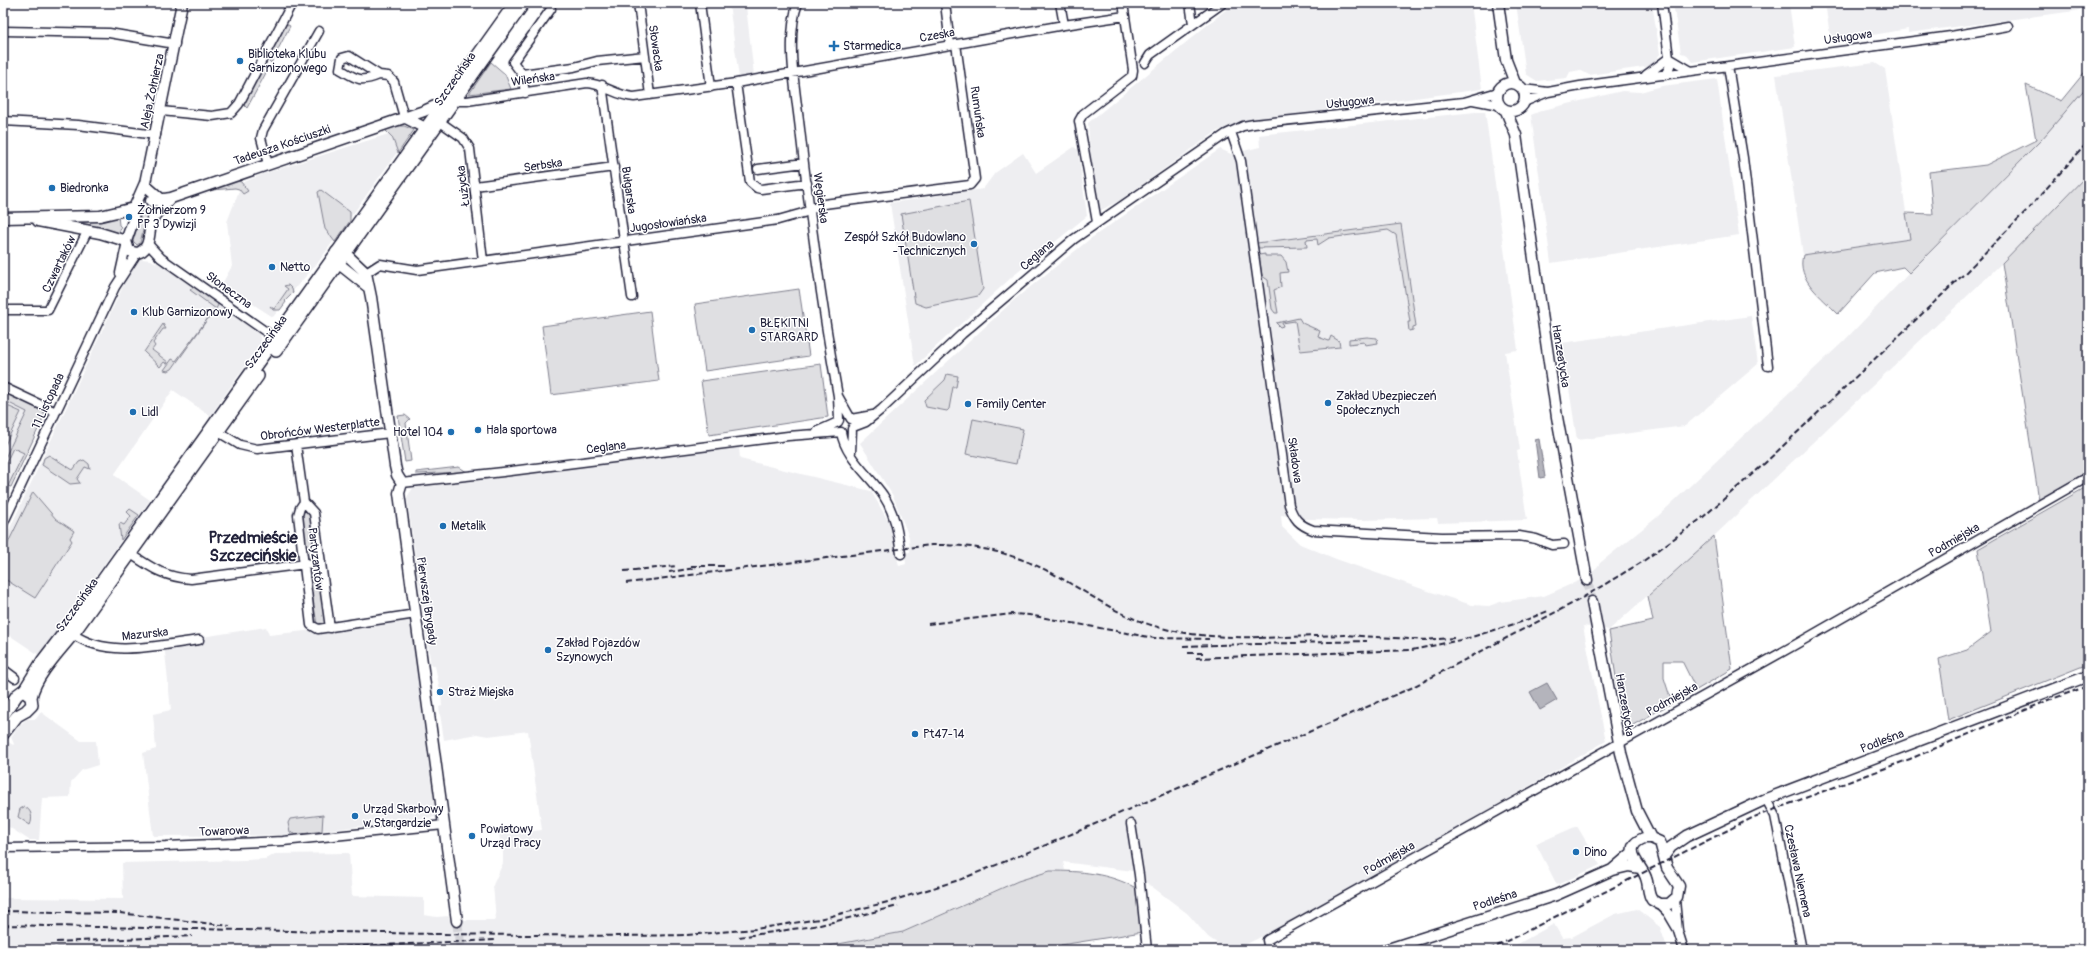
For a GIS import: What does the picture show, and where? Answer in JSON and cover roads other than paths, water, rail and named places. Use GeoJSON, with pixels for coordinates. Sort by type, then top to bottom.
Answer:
{"type":"FeatureCollection","features":[{"type":"Feature","properties":{"kind":"main road","name":"Szczecińska"},"geometry":{"type":"LineString","coordinates":[[279,341],[339,264],[341,253],[432,117],[515,3]]}},
{"type":"Feature","properties":{"kind":"main road","name":"Szczecińska"},"geometry":{"type":"LineString","coordinates":[[22,697],[43,660],[214,431],[279,341],[341,253],[432,117],[455,101],[524,3]]}},
{"type":"Feature","properties":{"kind":"main road","name":"Szczecińska"},"geometry":{"type":"LineString","coordinates":[[3,716],[22,697],[33,689],[131,554],[214,431]]}},
{"type":"Feature","properties":{"kind":"main road"},"geometry":{"type":"LineString","coordinates":[[3,734],[16,716],[22,711],[26,711],[32,705],[22,697],[17,709],[22,711]]}},
{"type":"Feature","properties":{"kind":"street","name":"Aleja Żołnierza"},"geometry":{"type":"LineString","coordinates":[[126,244],[136,205],[146,185],[182,3]]}},
{"type":"Feature","properties":{"kind":"street","name":"Słowacka"},"geometry":{"type":"LineString","coordinates":[[638,3],[650,95]]}},
{"type":"Feature","properties":{"kind":"street"},"geometry":{"type":"LineString","coordinates":[[700,3],[711,87]]}},
{"type":"Feature","properties":{"kind":"street","name":"Węgierska"},"geometry":{"type":"LineString","coordinates":[[798,3],[794,24],[794,73],[806,183],[838,396],[839,421]]}},
{"type":"Feature","properties":{"kind":"street","name":"Rumuńska"},"geometry":{"type":"LineString","coordinates":[[944,3],[953,44],[972,156],[973,183]]}},
{"type":"Feature","properties":{"kind":"street"},"geometry":{"type":"LineString","coordinates":[[1060,3],[1064,25]]}},
{"type":"Feature","properties":{"kind":"street"},"geometry":{"type":"LineString","coordinates":[[1190,3],[1193,24]]}},
{"type":"Feature","properties":{"kind":"street"},"geometry":{"type":"LineString","coordinates":[[1145,63],[1150,55],[1223,3]]}},
{"type":"Feature","properties":{"kind":"street"},"geometry":{"type":"LineString","coordinates":[[1498,3],[1506,60],[1519,86],[1522,105],[1513,111],[1502,108],[1496,96],[1504,79],[1506,60]]}},
{"type":"Feature","properties":{"kind":"street"},"geometry":{"type":"LineString","coordinates":[[1662,3],[1670,58],[1668,71],[1665,75]]}},
{"type":"Feature","properties":{"kind":"street"},"geometry":{"type":"LineString","coordinates":[[161,111],[212,116],[231,113],[239,104],[291,4]]}},
{"type":"Feature","properties":{"kind":"street"},"geometry":{"type":"LineString","coordinates":[[525,93],[522,74],[513,62],[551,9]]}},
{"type":"Feature","properties":{"kind":"street"},"geometry":{"type":"LineString","coordinates":[[1097,222],[1079,121],[1083,114],[1132,76],[1133,70],[1124,10]]}},
{"type":"Feature","properties":{"kind":"street","name":"Czeska"},"geometry":{"type":"LineString","coordinates":[[613,92],[629,97],[736,84],[1064,25],[1124,10]]}},
{"type":"Feature","properties":{"kind":"street","name":"Usługowa"},"geometry":{"type":"LineString","coordinates":[[1522,105],[1548,92],[1951,36],[2008,26]]}},
{"type":"Feature","properties":{"kind":"street"},"geometry":{"type":"LineString","coordinates":[[3,31],[109,33],[175,44]]}},
{"type":"Feature","properties":{"kind":"street"},"geometry":{"type":"LineString","coordinates":[[268,164],[261,138],[262,130],[319,31]]}},
{"type":"Feature","properties":{"kind":"street"},"geometry":{"type":"LineString","coordinates":[[522,74],[574,67],[597,61],[645,56]]}},
{"type":"Feature","properties":{"kind":"street"},"geometry":{"type":"LineString","coordinates":[[1670,58],[1691,71]]}},
{"type":"Feature","properties":{"kind":"street","name":"Usługowa"},"geometry":{"type":"LineString","coordinates":[[1642,78],[1670,58]]}},
{"type":"Feature","properties":{"kind":"street"},"geometry":{"type":"LineString","coordinates":[[1728,66],[1743,158],[1768,366]]}},
{"type":"Feature","properties":{"kind":"street"},"geometry":{"type":"LineString","coordinates":[[379,75],[388,76],[394,82],[404,117],[425,128]]}},
{"type":"Feature","properties":{"kind":"street","name":"Wileńska"},"geometry":{"type":"LineString","coordinates":[[444,102],[467,101],[587,83],[602,86],[613,92]]}},
{"type":"Feature","properties":{"kind":"street"},"geometry":{"type":"LineString","coordinates":[[1500,89],[1508,83],[1519,86]]}},
{"type":"Feature","properties":{"kind":"street"},"geometry":{"type":"LineString","coordinates":[[736,84],[750,182],[757,188],[761,189],[806,183]]}},
{"type":"Feature","properties":{"kind":"street","name":"Bułgarska"},"geometry":{"type":"LineString","coordinates":[[602,86],[632,297]]}},
{"type":"Feature","properties":{"kind":"street","name":"Usługowa"},"geometry":{"type":"LineString","coordinates":[[1519,86],[1548,92]]}},
{"type":"Feature","properties":{"kind":"street","name":"Usługowa"},"geometry":{"type":"LineString","coordinates":[[1231,132],[1243,126],[1254,124],[1473,100],[1500,89]]}},
{"type":"Feature","properties":{"kind":"street"},"geometry":{"type":"LineString","coordinates":[[605,110],[613,92]]}},
{"type":"Feature","properties":{"kind":"street","name":"Usługowa"},"geometry":{"type":"LineString","coordinates":[[1473,100],[1477,103],[1502,108]]}},
{"type":"Feature","properties":{"kind":"street","name":"Hanzeatycka"},"geometry":{"type":"LineString","coordinates":[[1516,135],[1522,105]]}},
{"type":"Feature","properties":{"kind":"street","name":"Hanzeatycka"},"geometry":{"type":"LineString","coordinates":[[1502,108],[1516,135],[1557,417],[1587,580]]}},
{"type":"Feature","properties":{"kind":"street","name":"Tadeusza Kościuszki"},"geometry":{"type":"LineString","coordinates":[[142,250],[157,212],[158,200],[404,117],[432,117]]}},
{"type":"Feature","properties":{"kind":"street","name":"Łużycka"},"geometry":{"type":"LineString","coordinates":[[432,117],[455,132],[467,143],[470,149],[483,261]]}},
{"type":"Feature","properties":{"kind":"street"},"geometry":{"type":"LineString","coordinates":[[3,121],[78,125],[156,135]]}},
{"type":"Feature","properties":{"kind":"street","name":"Ceglana"},"geometry":{"type":"LineString","coordinates":[[853,428],[866,422],[962,334],[1097,222],[1218,139],[1231,132]]}},
{"type":"Feature","properties":{"kind":"street","name":"Składowa"},"geometry":{"type":"LineString","coordinates":[[1231,132],[1241,161],[1289,506],[1296,521],[1303,527],[1313,530],[1442,537],[1519,536],[1536,539],[1552,545],[1564,544]]}},
{"type":"Feature","properties":{"kind":"street"},"geometry":{"type":"LineString","coordinates":[[758,169],[804,163]]}},
{"type":"Feature","properties":{"kind":"street","name":"Serbska"},"geometry":{"type":"LineString","coordinates":[[475,186],[614,167]]}},
{"type":"Feature","properties":{"kind":"street","name":"Jugosłowiańska"},"geometry":{"type":"LineString","coordinates":[[366,273],[380,264],[418,270],[778,220],[824,204],[973,183]]}},
{"type":"Feature","properties":{"kind":"street"},"geometry":{"type":"LineString","coordinates":[[146,185],[158,200]]}},
{"type":"Feature","properties":{"kind":"street"},"geometry":{"type":"LineString","coordinates":[[3,218],[28,219],[100,216],[136,205],[140,200],[158,200]]}},
{"type":"Feature","properties":{"kind":"street"},"geometry":{"type":"LineString","coordinates":[[157,212],[156,206],[158,200]]}},
{"type":"Feature","properties":{"kind":"street"},"geometry":{"type":"LineString","coordinates":[[28,219],[88,230],[126,244],[129,251],[142,250]]}},
{"type":"Feature","properties":{"kind":"street","name":"Czwartaków"},"geometry":{"type":"LineString","coordinates":[[3,310],[48,310],[88,230]]}},
{"type":"Feature","properties":{"kind":"street","name":"11 Listopada"},"geometry":{"type":"LineString","coordinates":[[115,287],[126,244]]}},
{"type":"Feature","properties":{"kind":"street","name":"11 Listopada"},"geometry":{"type":"LineString","coordinates":[[3,524],[115,287],[130,261],[142,250]]}},
{"type":"Feature","properties":{"kind":"street","name":"Słoneczna"},"geometry":{"type":"LineString","coordinates":[[142,250],[160,258],[279,341]]}},
{"type":"Feature","properties":{"kind":"street"},"geometry":{"type":"LineString","coordinates":[[341,253],[366,273]]}},
{"type":"Feature","properties":{"kind":"street"},"geometry":{"type":"LineString","coordinates":[[339,264],[368,287]]}},
{"type":"Feature","properties":{"kind":"street","name":"Pierwszej Brygady"},"geometry":{"type":"LineString","coordinates":[[366,273],[373,306],[397,475],[402,483],[399,493],[457,921]]}},
{"type":"Feature","properties":{"kind":"street"},"geometry":{"type":"LineString","coordinates":[[3,387],[56,412]]}},
{"type":"Feature","properties":{"kind":"street","name":"Węgierska"},"geometry":{"type":"LineString","coordinates":[[838,396],[850,419]]}},
{"type":"Feature","properties":{"kind":"street"},"geometry":{"type":"LineString","coordinates":[[874,415],[850,419],[845,417],[839,421],[838,427],[844,443],[851,454],[889,505],[897,527],[901,554]]}},
{"type":"Feature","properties":{"kind":"street"},"geometry":{"type":"LineString","coordinates":[[850,419],[853,428],[851,454]]}},
{"type":"Feature","properties":{"kind":"street","name":"Ceglana"},"geometry":{"type":"LineString","coordinates":[[813,433],[839,421]]}},
{"type":"Feature","properties":{"kind":"street"},"geometry":{"type":"LineString","coordinates":[[841,432],[846,433],[853,428]]}},
{"type":"Feature","properties":{"kind":"street","name":"Obrońców Westerplatte"},"geometry":{"type":"LineString","coordinates":[[214,431],[240,445],[249,448],[266,449],[390,433]]}},
{"type":"Feature","properties":{"kind":"street","name":"Ceglana"},"geometry":{"type":"LineString","coordinates":[[402,483],[503,472],[813,433],[841,432]]}},
{"type":"Feature","properties":{"kind":"street","name":"Partyzantów"},"geometry":{"type":"LineString","coordinates":[[296,445],[304,502],[314,513],[330,628]]}},
{"type":"Feature","properties":{"kind":"street","name":"Podmiejska"},"geometry":{"type":"LineString","coordinates":[[1269,950],[1266,940],[1793,646],[2088,477]]}},
{"type":"Feature","properties":{"kind":"street","name":"Partyzantów"},"geometry":{"type":"LineString","coordinates":[[304,502],[298,515],[305,563],[311,625],[318,629],[330,628],[416,614]]}},
{"type":"Feature","properties":{"kind":"street"},"geometry":{"type":"LineString","coordinates":[[131,554],[157,572],[175,578],[190,579],[321,562]]}},
{"type":"Feature","properties":{"kind":"street","name":"Hanzeatycka"},"geometry":{"type":"LineString","coordinates":[[1592,602],[1618,743],[1637,811],[1638,832],[1635,848]]}},
{"type":"Feature","properties":{"kind":"street","name":"Mazurska"},"geometry":{"type":"LineString","coordinates":[[73,634],[88,642],[117,649],[199,640]]}},
{"type":"Feature","properties":{"kind":"street"},"geometry":{"type":"LineString","coordinates":[[3,669],[15,678]]}},
{"type":"Feature","properties":{"kind":"street","name":"Podleśna"},"geometry":{"type":"LineString","coordinates":[[1664,856],[1671,848],[1688,836],[1766,799],[2088,676]]}},
{"type":"Feature","properties":{"kind":"street","name":"Czesława Niemena"},"geometry":{"type":"LineString","coordinates":[[1766,799],[1775,816],[1802,950]]}},
{"type":"Feature","properties":{"kind":"street","name":"Hanzeatycka"},"geometry":{"type":"LineString","coordinates":[[1637,811],[1654,839],[1662,845],[1667,868],[1679,886],[1675,900]]}},
{"type":"Feature","properties":{"kind":"street","name":"Towarowa"},"geometry":{"type":"LineString","coordinates":[[3,848],[166,846],[283,841],[444,824]]}},
{"type":"Feature","properties":{"kind":"street"},"geometry":{"type":"LineString","coordinates":[[1131,824],[1139,875],[1147,950]]}},
{"type":"Feature","properties":{"kind":"street","name":"Podleśna"},"geometry":{"type":"LineString","coordinates":[[1612,870],[1644,838],[1654,839],[1688,836]]}},
{"type":"Feature","properties":{"kind":"street"},"geometry":{"type":"LineString","coordinates":[[1635,848],[1635,861],[1646,877],[1650,898],[1668,913],[1678,930]]}},
{"type":"Feature","properties":{"kind":"street","name":"Podleśna"},"geometry":{"type":"LineString","coordinates":[[1385,950],[1556,895],[1612,870],[1629,866],[1640,868]]}},
{"type":"Feature","properties":{"kind":"street"},"geometry":{"type":"LineString","coordinates":[[1659,904],[1669,904],[1675,900],[1678,930],[1684,950]]}},
{"type":"Feature","properties":{"kind":"tunnel"},"geometry":{"type":"LineString","coordinates":[[1587,580],[1592,602]]}},
{"type":"Feature","properties":{"kind":"tunnel"},"geometry":{"type":"LineString","coordinates":[[457,921],[461,950]]}},
{"type":"Feature","properties":{"kind":"railway"},"geometry":{"type":"LineString","coordinates":[[3,925],[432,934],[625,936],[687,935],[755,929],[819,919],[888,902],[959,880],[1046,845],[1411,688],[1577,601],[1642,562],[1702,518],[1764,464],[1964,274],[2028,209],[2088,142]]}},
{"type":"Feature","properties":{"kind":"railway"},"geometry":{"type":"LineString","coordinates":[[626,583],[931,545],[950,545],[986,550],[1020,559],[1054,574],[1122,613],[1155,626],[1201,635],[1263,637]]}},
{"type":"Feature","properties":{"kind":"railway"},"geometry":{"type":"LineString","coordinates":[[624,571],[677,566]]}},
{"type":"Feature","properties":{"kind":"railway"},"geometry":{"type":"LineString","coordinates":[[691,566],[725,566]]}},
{"type":"Feature","properties":{"kind":"railway"},"geometry":{"type":"LineString","coordinates":[[669,572],[696,568]]}},
{"type":"Feature","properties":{"kind":"railway"},"geometry":{"type":"LineString","coordinates":[[1196,658],[1412,650],[1465,639],[1521,622],[1548,611]]}},
{"type":"Feature","properties":{"kind":"railway"},"geometry":{"type":"LineString","coordinates":[[928,624],[1012,614],[1029,615],[1154,638],[1209,639]]}},
{"type":"Feature","properties":{"kind":"railway"},"geometry":{"type":"LineString","coordinates":[[1259,638],[1344,635],[1427,640]]}},
{"type":"Feature","properties":{"kind":"railway"},"geometry":{"type":"LineString","coordinates":[[1421,640],[1455,638]]}},
{"type":"Feature","properties":{"kind":"railway"},"geometry":{"type":"LineString","coordinates":[[1183,646],[1367,641]]}},
{"type":"Feature","properties":{"kind":"railway"},"geometry":{"type":"LineString","coordinates":[[1188,653],[1204,653]]}},
{"type":"Feature","properties":{"kind":"railway"},"geometry":{"type":"LineString","coordinates":[[1489,950],[1754,817],[1910,759],[2049,700],[2088,686]]}},
{"type":"Feature","properties":{"kind":"railway"},"geometry":{"type":"LineString","coordinates":[[739,937],[820,925],[898,906]]}},
{"type":"Feature","properties":{"kind":"railway"},"geometry":{"type":"LineString","coordinates":[[3,911],[119,913],[230,926]]}},
{"type":"Feature","properties":{"kind":"railway"},"geometry":{"type":"LineString","coordinates":[[56,942],[192,936]]}},
{"type":"Feature","properties":{"kind":"railway"},"geometry":{"type":"LineString","coordinates":[[3,948],[298,949],[496,940]]}},
{"type":"Feature","properties":{"kind":"place","name":"Starmedica"},"geometry":{"type":"Point","coordinates":[834,46]}},
{"type":"Feature","properties":{"kind":"place","name":"Biblioteka Klubu Garnizonowego"},"geometry":{"type":"Point","coordinates":[240,61]}},
{"type":"Feature","properties":{"kind":"place","name":"Biedronka"},"geometry":{"type":"Point","coordinates":[52,188]}},
{"type":"Feature","properties":{"kind":"place","name":"Żołnierzom 9 PP 3 Dywizji"},"geometry":{"type":"Point","coordinates":[129,217]}},
{"type":"Feature","properties":{"kind":"place","name":"Zespół Szkół Budowlano -Technicznych"},"geometry":{"type":"Point","coordinates":[974,244]}},
{"type":"Feature","properties":{"kind":"place","name":"Netto"},"geometry":{"type":"Point","coordinates":[272,267]}},
{"type":"Feature","properties":{"kind":"place","name":"Klub Garnizonowy"},"geometry":{"type":"Point","coordinates":[134,312]}},
{"type":"Feature","properties":{"kind":"place","name":"BŁĘKITNI STARGARD"},"geometry":{"type":"Point","coordinates":[752,330]}},
{"type":"Feature","properties":{"kind":"place","name":"Zakład Ubezpieczeń Społecznych"},"geometry":{"type":"Point","coordinates":[1328,403]}},
{"type":"Feature","properties":{"kind":"place","name":"Family Center"},"geometry":{"type":"Point","coordinates":[968,404]}},
{"type":"Feature","properties":{"kind":"place","name":"Lidl"},"geometry":{"type":"Point","coordinates":[133,412]}},
{"type":"Feature","properties":{"kind":"place","name":"Hala sportowa"},"geometry":{"type":"Point","coordinates":[478,430]}},
{"type":"Feature","properties":{"kind":"place","name":"Hotel 104"},"geometry":{"type":"Point","coordinates":[451,432]}},
{"type":"Feature","properties":{"kind":"place","name":"Metalik"},"geometry":{"type":"Point","coordinates":[443,526]}},
{"type":"Feature","properties":{"kind":"place","name":"Zakład Pojazdów Szynowych"},"geometry":{"type":"Point","coordinates":[548,650]}},
{"type":"Feature","properties":{"kind":"place","name":"Straż Miejska"},"geometry":{"type":"Point","coordinates":[440,692]}},
{"type":"Feature","properties":{"kind":"place","name":"Pt47-14"},"geometry":{"type":"Point","coordinates":[915,734]}},
{"type":"Feature","properties":{"kind":"place","name":"Urząd Skarbowy w Stargardzie"},"geometry":{"type":"Point","coordinates":[355,816]}},
{"type":"Feature","properties":{"kind":"place","name":"Powiatowy Urząd Pracy"},"geometry":{"type":"Point","coordinates":[472,836]}},
{"type":"Feature","properties":{"kind":"place","name":"Dino"},"geometry":{"type":"Point","coordinates":[1576,852]}},
{"type":"Feature","properties":{"kind":"district","name":"Przedmieście Szczecińskie"},"geometry":{"type":"Point","coordinates":[253,546]}}]}
